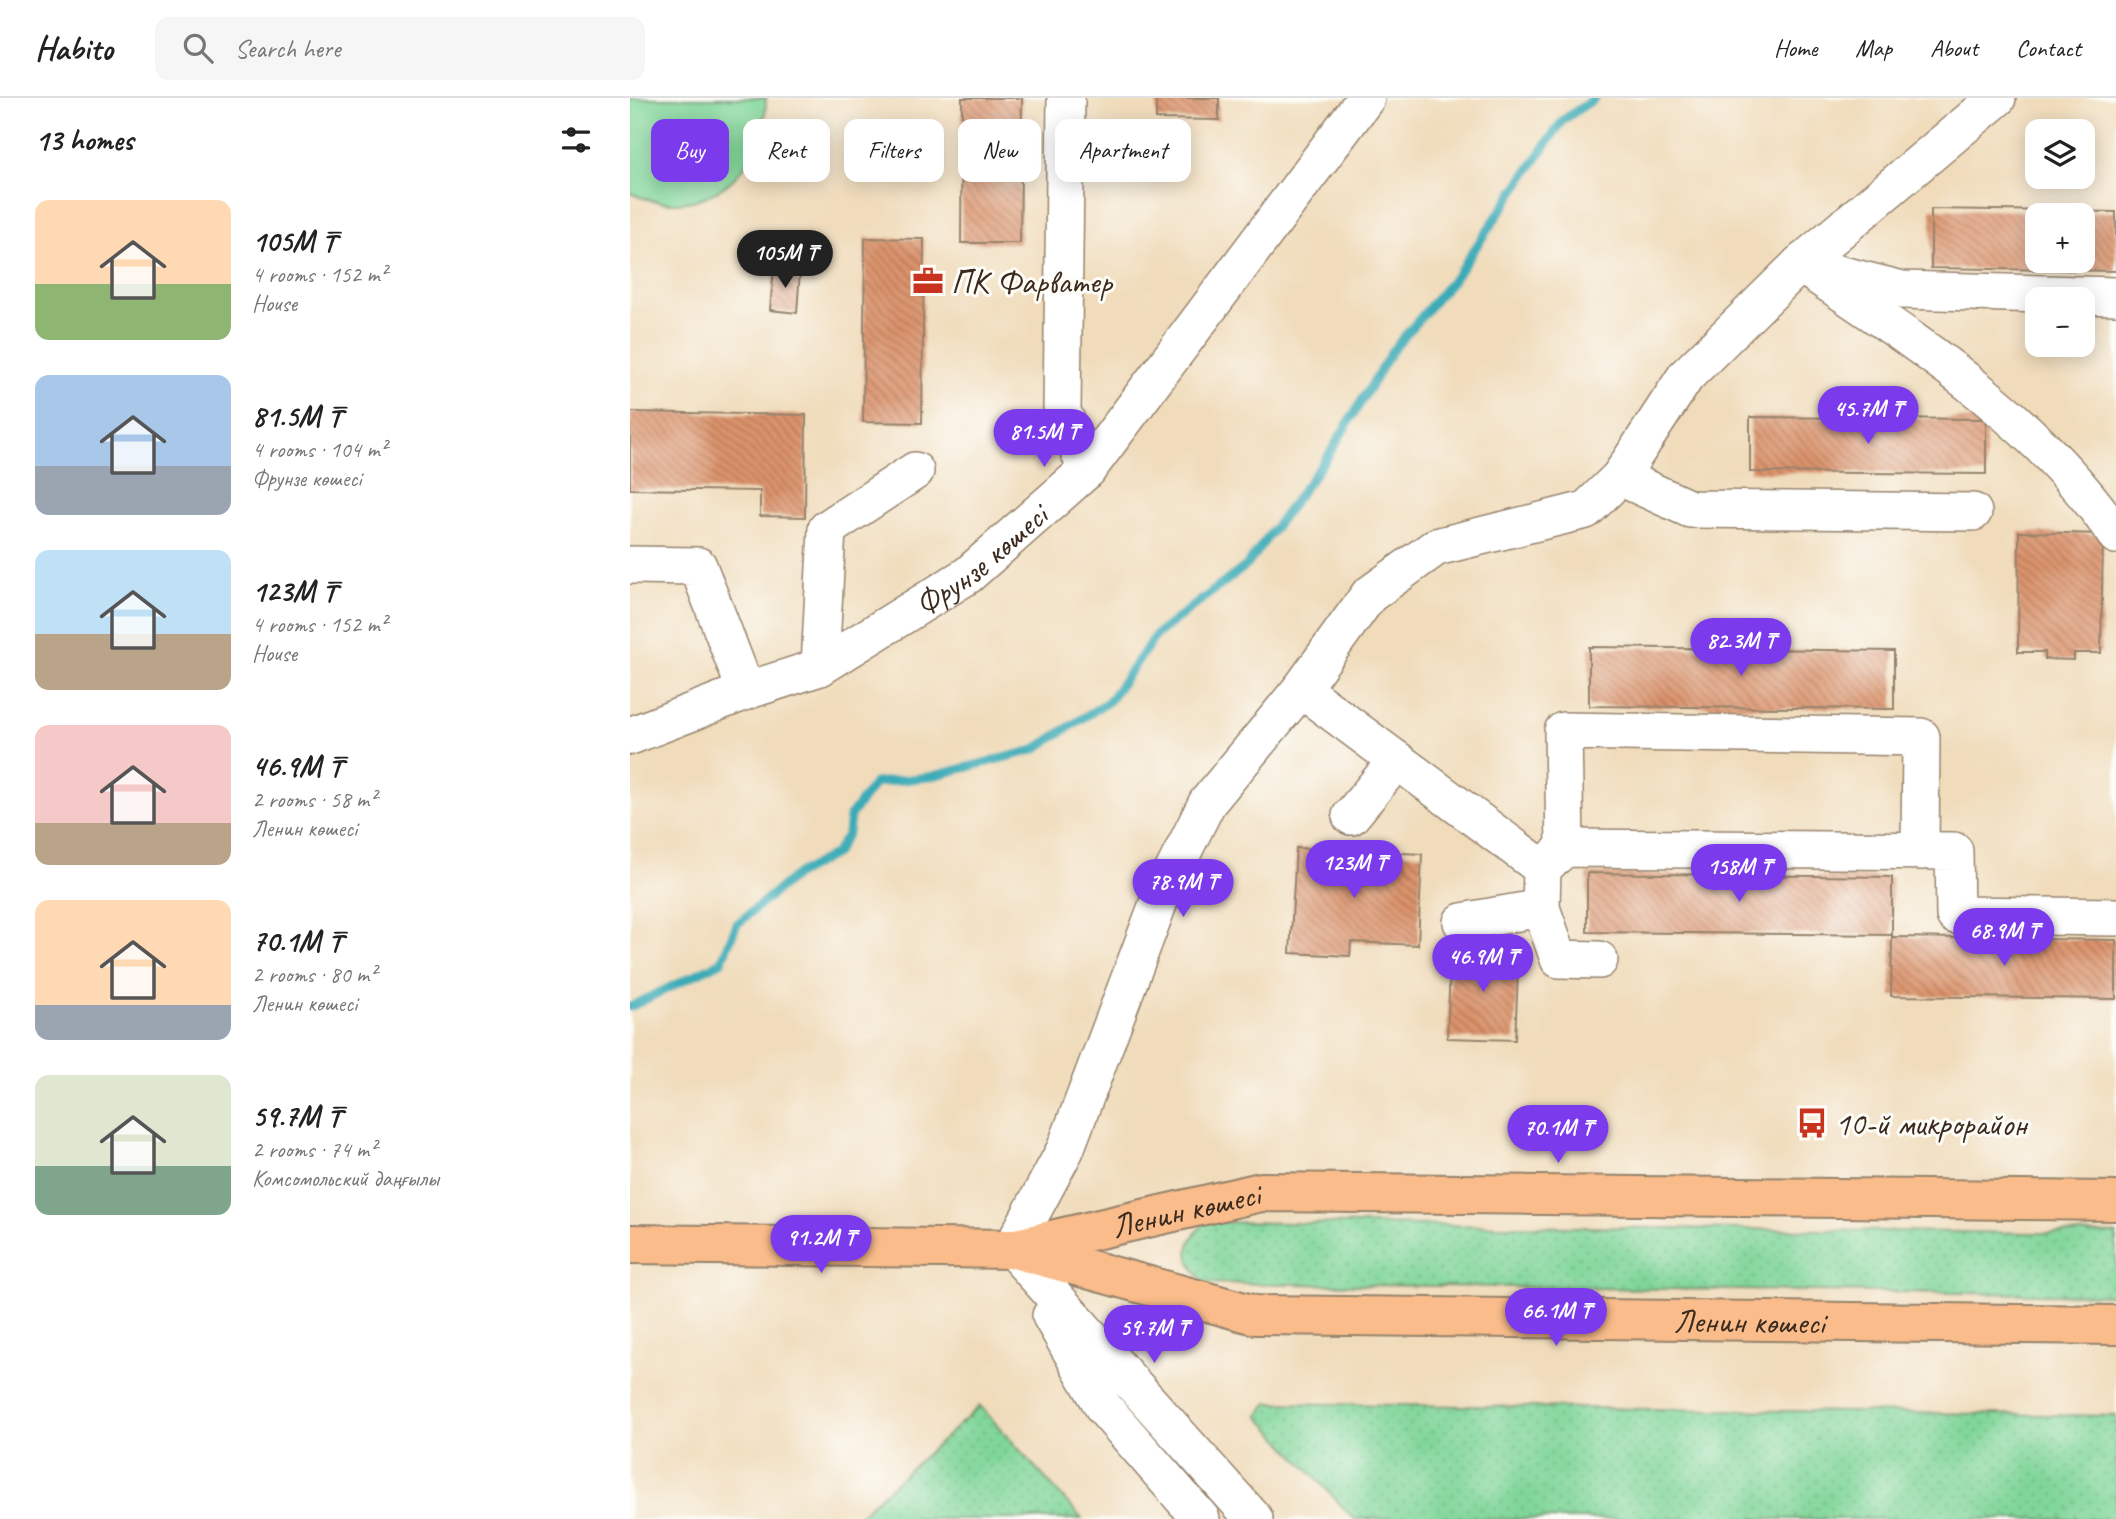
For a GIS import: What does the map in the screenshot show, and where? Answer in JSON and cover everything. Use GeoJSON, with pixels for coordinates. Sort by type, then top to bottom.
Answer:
{"type":"FeatureCollection","features":[{"type":"Feature","properties":{"kind":"main road","name":"Ленин көшесі"},"geometry":{"type":"LineString","coordinates":[[630,1244],[1012,1249],[1262,1192],[2116,1201]]}},
{"type":"Feature","properties":{"kind":"main road","name":"Ленин көшесі"},"geometry":{"type":"LineString","coordinates":[[1012,1249],[1255,1315],[2116,1325]]}},
{"type":"Feature","properties":{"kind":"street"},"geometry":{"type":"LineString","coordinates":[[1066,98],[1062,411],[1087,470]]}},
{"type":"Feature","properties":{"kind":"street","name":"Фрунзе көшесі"},"geometry":{"type":"LineString","coordinates":[[630,736],[746,691],[820,667],[968,575],[1087,470],[1366,98]]}},
{"type":"Feature","properties":{"kind":"street"},"geometry":{"type":"LineString","coordinates":[[1012,1249],[1065,1150],[1161,896],[1207,803],[1301,689],[1369,595],[1436,547],[1586,510],[1620,477],[1686,376],[1800,264],[1997,98]]}},
{"type":"Feature","properties":{"kind":"street"},"geometry":{"type":"LineString","coordinates":[[1800,264],[1902,290],[2116,296]]}},
{"type":"Feature","properties":{"kind":"street"},"geometry":{"type":"LineString","coordinates":[[1800,264],[1936,356],[2005,412],[2094,502],[2116,535]]}},
{"type":"Feature","properties":{"kind":"street"},"geometry":{"type":"LineString","coordinates":[[820,667],[827,529],[915,471]]}},
{"type":"Feature","properties":{"kind":"street"},"geometry":{"type":"LineString","coordinates":[[1620,477],[1690,509],[1973,512]]}},
{"type":"Feature","properties":{"kind":"street"},"geometry":{"type":"LineString","coordinates":[[630,565],[698,566],[746,691]]}},
{"type":"Feature","properties":{"kind":"street"},"geometry":{"type":"LineString","coordinates":[[1301,689],[1397,760],[1553,858],[1954,851],[1955,915],[2116,917]]}},
{"type":"Feature","properties":{"kind":"street"},"geometry":{"type":"LineString","coordinates":[[1599,960],[1559,959],[1541,908],[1553,858],[1563,731],[1921,737],[1920,851]]}},
{"type":"Feature","properties":{"kind":"street"},"geometry":{"type":"LineString","coordinates":[[1351,816],[1397,760]]}},
{"type":"Feature","properties":{"kind":"street"},"geometry":{"type":"LineString","coordinates":[[1462,922],[1541,908]]}},
{"type":"Feature","properties":{"kind":"street"},"geometry":{"type":"LineString","coordinates":[[1012,1249],[1104,1408],[1201,1519]]}},
{"type":"Feature","properties":{"kind":"street"},"geometry":{"type":"LineString","coordinates":[[1012,1249],[1254,1519]]}},
{"type":"Feature","properties":{"kind":"green space"},"geometry":{"type":"Polygon","coordinates":[[[630,98],[766,98],[764,119],[743,119],[743,168],[725,186],[705,197],[682,203],[657,201],[630,193],[630,98]]]}},
{"type":"Feature","properties":{"kind":"green space"},"geometry":{"type":"Polygon","coordinates":[[[1206,1222],[2116,1234],[2116,1295],[1205,1283],[1189,1260],[1188,1252],[1193,1237],[1206,1222]]]}},
{"type":"Feature","properties":{"kind":"green space"},"geometry":{"type":"Polygon","coordinates":[[[1268,1403],[2116,1416],[2116,1519],[1354,1519],[1258,1416],[1268,1403]]]}},
{"type":"Feature","properties":{"kind":"green space"},"geometry":{"type":"Polygon","coordinates":[[[980,1406],[1082,1519],[855,1519],[980,1406]]]}},
{"type":"Feature","properties":{"kind":"building"},"geometry":{"type":"Polygon","coordinates":[[[962,98],[1022,98],[1022,119],[962,119],[962,98]]]}},
{"type":"Feature","properties":{"kind":"building"},"geometry":{"type":"Polygon","coordinates":[[[1156,98],[1219,98],[1219,120],[1156,119],[1156,98]]]}},
{"type":"Feature","properties":{"kind":"building"},"geometry":{"type":"Polygon","coordinates":[[[961,182],[1021,182],[1020,243],[961,243],[961,182]]]}},
{"type":"Feature","properties":{"kind":"building"},"geometry":{"type":"Polygon","coordinates":[[[1931,209],[2025,211],[2025,270],[1931,268],[1931,209]]]}},
{"type":"Feature","properties":{"kind":"building"},"geometry":{"type":"Polygon","coordinates":[[[2095,212],[2116,212],[2116,271],[2095,271],[2095,212]]]}},
{"type":"Feature","properties":{"kind":"building"},"geometry":{"type":"Polygon","coordinates":[[[865,238],[924,239],[922,423],[863,422],[865,238]]]}},
{"type":"Feature","properties":{"kind":"building"},"geometry":{"type":"Polygon","coordinates":[[[774,268],[800,270],[797,313],[770,310],[774,268]]]}},
{"type":"Feature","properties":{"kind":"building"},"geometry":{"type":"Polygon","coordinates":[[[630,412],[806,415],[805,517],[760,516],[760,491],[630,489],[630,412]]]}},
{"type":"Feature","properties":{"kind":"building"},"geometry":{"type":"Polygon","coordinates":[[[1750,417],[1986,419],[1986,474],[1750,472],[1750,417]]]}},
{"type":"Feature","properties":{"kind":"building"},"geometry":{"type":"Polygon","coordinates":[[[2019,532],[2103,534],[2101,653],[2074,653],[2074,660],[2045,659],[2045,652],[2018,652],[2019,532]]]}},
{"type":"Feature","properties":{"kind":"building"},"geometry":{"type":"Polygon","coordinates":[[[1589,647],[1894,651],[1894,709],[1589,706],[1589,647]]]}},
{"type":"Feature","properties":{"kind":"building"},"geometry":{"type":"Polygon","coordinates":[[[1296,848],[1422,854],[1418,945],[1351,942],[1350,956],[1290,953],[1296,848]]]}},
{"type":"Feature","properties":{"kind":"building"},"geometry":{"type":"Polygon","coordinates":[[[1587,873],[1892,877],[1892,935],[1587,932],[1587,873]]]}},
{"type":"Feature","properties":{"kind":"building"},"geometry":{"type":"Polygon","coordinates":[[[1892,937],[2116,940],[2116,999],[1891,996],[1892,937]]]}},
{"type":"Feature","properties":{"kind":"building"},"geometry":{"type":"Polygon","coordinates":[[[1451,948],[1519,949],[1515,1040],[1447,1038],[1451,948]]]}},
{"type":"Feature","properties":{"kind":"waterway"},"geometry":{"type":"LineString","coordinates":[[630,1007],[721,962],[737,924],[793,877],[836,853],[848,833],[850,816],[875,783],[929,777],[1034,750],[1109,701],[1157,634],[1247,565],[1328,456],[1392,351],[1456,276],[1563,120],[1595,98]]}},
{"type":"Feature","properties":{"kind":"place","name":"ПК Фарватер"},"geometry":{"type":"Point","coordinates":[928,281]}},
{"type":"Feature","properties":{"kind":"place","name":"10-й микрорайон"},"geometry":{"type":"Point","coordinates":[1812,1123]}}]}
